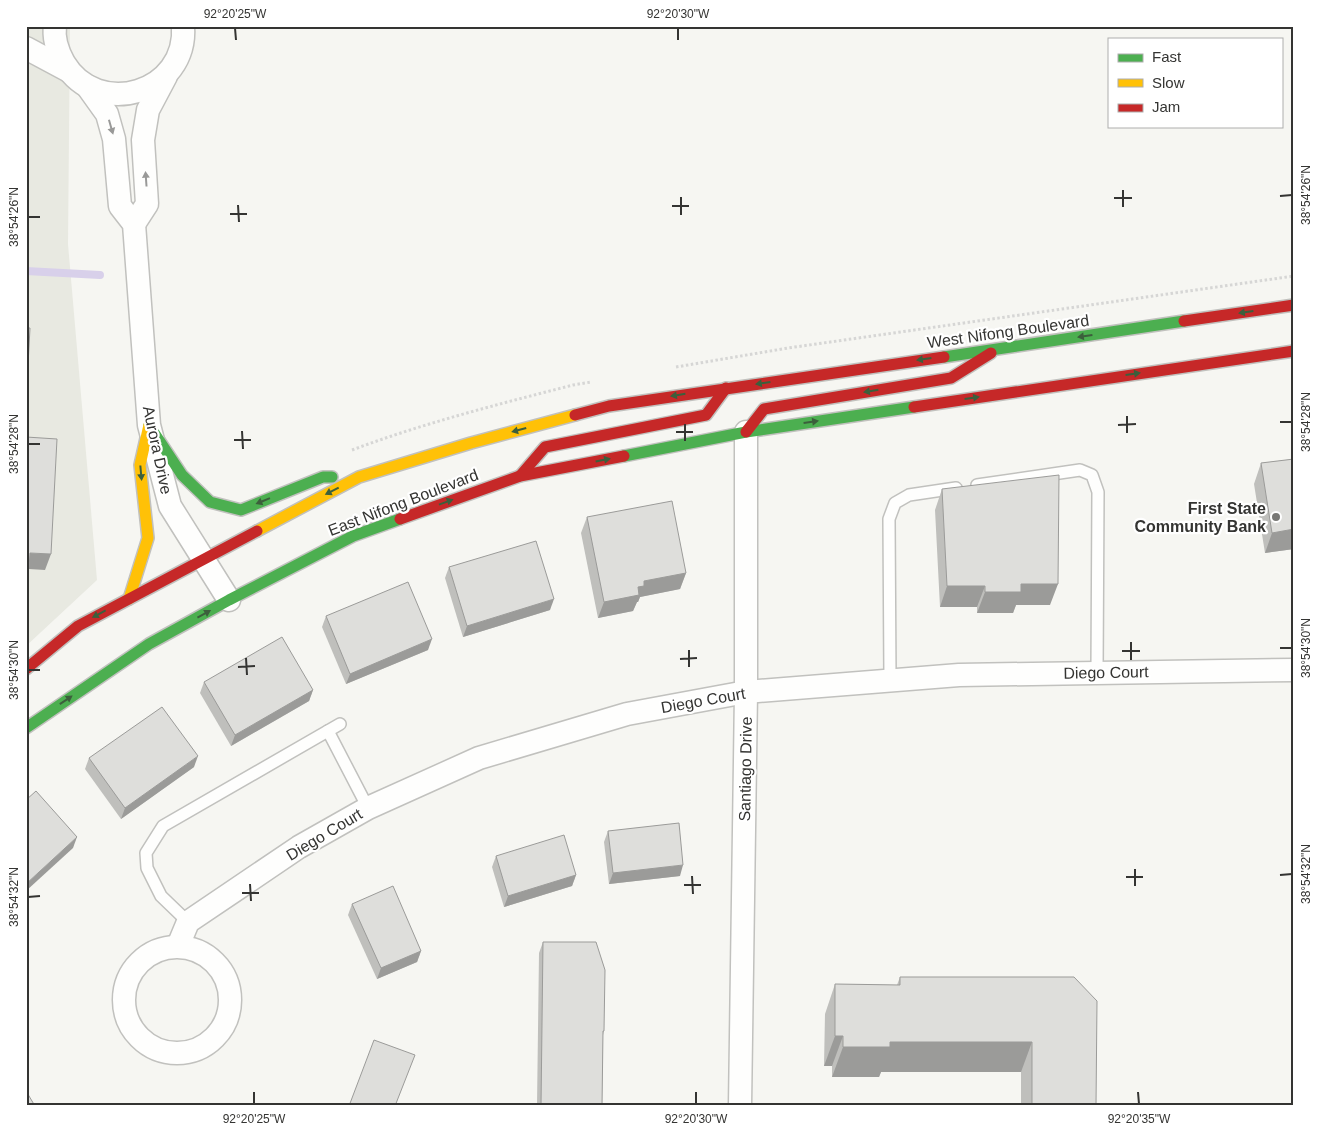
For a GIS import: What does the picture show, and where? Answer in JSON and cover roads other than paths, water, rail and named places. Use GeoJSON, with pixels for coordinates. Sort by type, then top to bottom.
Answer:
{"type":"FeatureCollection","features":[{"type":"Feature","properties":{"kind":"main road","name":"West Nifong Boulevard"},"geometry":{"type":"LineString","coordinates":[[726,388],[1294,305]]}},
{"type":"Feature","properties":{"kind":"main road"},"geometry":{"type":"LineString","coordinates":[[746,432],[764,409],[951,378],[997,349]]}},
{"type":"Feature","properties":{"kind":"main road"},"geometry":{"type":"LineString","coordinates":[[746,432],[1294,350]]}},
{"type":"Feature","properties":{"kind":"main road"},"geometry":{"type":"LineString","coordinates":[[520,476],[545,447],[706,415],[726,388]]}},
{"type":"Feature","properties":{"kind":"main road","name":"East Nifong Boulevard"},"geometry":{"type":"LineString","coordinates":[[26,669],[78,626],[359,477],[471,443],[609,406],[726,388]]}},
{"type":"Feature","properties":{"kind":"main road"},"geometry":{"type":"LineString","coordinates":[[149,425],[182,475],[210,502],[241,510],[323,477],[359,477]]}},
{"type":"Feature","properties":{"kind":"main road"},"geometry":{"type":"LineString","coordinates":[[129,599],[148,538],[140,465],[149,425]]}},
{"type":"Feature","properties":{"kind":"main road","name":"East Nifong Boulevard"},"geometry":{"type":"LineString","coordinates":[[26,728],[149,644],[353,536],[520,476],[746,432]]}},
{"type":"Feature","properties":{"kind":"street"},"geometry":{"type":"LineString","coordinates":[[55,26],[54,31],[58,52],[69,72]]}},
{"type":"Feature","properties":{"kind":"street"},"geometry":{"type":"LineString","coordinates":[[26,48],[69,72],[86,86],[107,114],[114,139],[120,206],[134,224],[148,204],[143,140],[148,110],[179,56],[184,37],[183,26]]}},
{"type":"Feature","properties":{"kind":"street"},"geometry":{"type":"LineString","coordinates":[[86,86],[107,94],[130,94],[150,87],[167,74]]}},
{"type":"Feature","properties":{"kind":"street","name":"Aurora Drive"},"geometry":{"type":"LineString","coordinates":[[134,224],[149,425],[170,506],[229,600]]}},
{"type":"Feature","properties":{"kind":"street","name":"Santiago Drive"},"geometry":{"type":"LineString","coordinates":[[740,1106],[746,692],[746,432]]}},
{"type":"Feature","properties":{"kind":"street","name":"Diego Court"},"geometry":{"type":"LineString","coordinates":[[188,922],[299,848],[368,808],[479,758],[627,714],[746,692],[959,675],[1294,670]]}},
{"type":"Feature","properties":{"kind":"street"},"geometry":{"type":"LineString","coordinates":[[178,946],[188,922]]}},
{"type":"Feature","properties":{"kind":"street"},"geometry":{"type":"LineString","coordinates":[[178,946],[195,949],[210,957],[222,970],[229,986],[231,1004],[226,1022],[219,1034],[208,1044],[196,1050],[178,1053],[159,1050],[148,1045],[138,1037],[131,1027],[124,1010],[124,991],[128,978],[136,965],[159,949],[178,946]]}},
{"type":"Feature","properties":{"kind":"lane"},"geometry":{"type":"LineString","coordinates":[[890,680],[890,519],[895,503],[909,495],[1080,470],[1092,475],[1098,492],[1097,673]]}},
{"type":"Feature","properties":{"kind":"lane"},"geometry":{"type":"LineString","coordinates":[[188,922],[161,896],[147,868],[146,853],[164,826],[340,724]]}},
{"type":"Feature","properties":{"kind":"lane"},"geometry":{"type":"LineString","coordinates":[[328,731],[368,808]]}},
{"type":"Feature","properties":{"kind":"waterway"},"geometry":{"type":"LineString","coordinates":[[26,271],[100,275]]}},
{"type":"Feature","properties":{"kind":"place","name":"First State Community Bank"},"geometry":{"type":"Point","coordinates":[1276,517]}}]}
